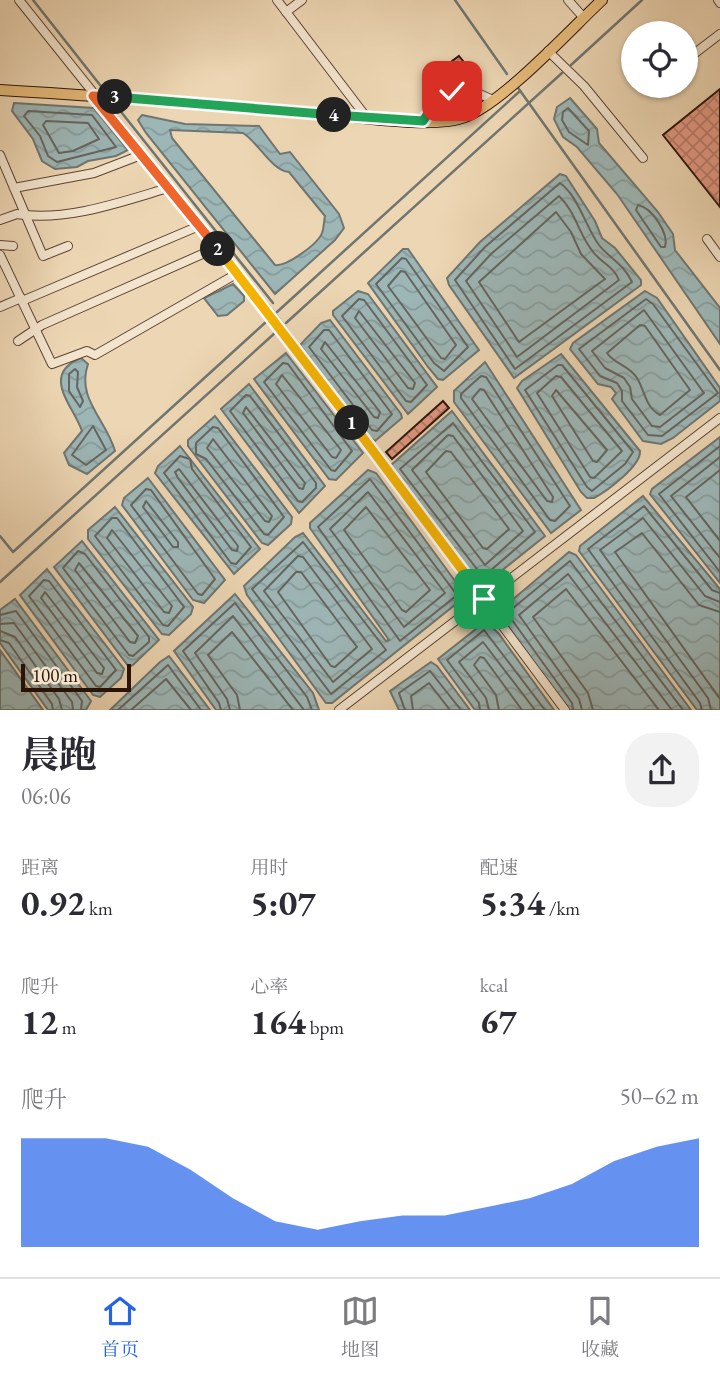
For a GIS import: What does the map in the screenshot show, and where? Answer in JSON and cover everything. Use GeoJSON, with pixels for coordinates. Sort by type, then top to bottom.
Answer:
{"type":"FeatureCollection","features":[{"type":"Feature","properties":{"kind":"main road"},"geometry":{"type":"LineString","coordinates":[[0,90],[367,118],[423,121],[462,118],[493,100],[602,0]]}},
{"type":"Feature","properties":{"kind":"street"},"geometry":{"type":"LineString","coordinates":[[19,0],[237,273],[565,710]]}},
{"type":"Feature","properties":{"kind":"street"},"geometry":{"type":"LineString","coordinates":[[277,0],[367,118]]}},
{"type":"Feature","properties":{"kind":"street"},"geometry":{"type":"LineString","coordinates":[[286,12],[302,0]]}},
{"type":"Feature","properties":{"kind":"street"},"geometry":{"type":"LineString","coordinates":[[568,0],[584,18]]}},
{"type":"Feature","properties":{"kind":"street"},"geometry":{"type":"LineString","coordinates":[[698,51],[720,34]]}},
{"type":"Feature","properties":{"kind":"street"},"geometry":{"type":"LineString","coordinates":[[548,51],[584,86],[643,158]]}},
{"type":"Feature","properties":{"kind":"street"},"geometry":{"type":"LineString","coordinates":[[423,121],[433,106],[461,86],[493,100]]}},
{"type":"Feature","properties":{"kind":"street"},"geometry":{"type":"LineString","coordinates":[[0,155],[43,256],[68,246]]}},
{"type":"Feature","properties":{"kind":"street"},"geometry":{"type":"LineString","coordinates":[[14,188],[93,173],[141,155]]}},
{"type":"Feature","properties":{"kind":"street"},"geometry":{"type":"LineString","coordinates":[[0,220],[17,214],[51,216],[129,200],[168,188]]}},
{"type":"Feature","properties":{"kind":"street"},"geometry":{"type":"LineString","coordinates":[[0,307],[199,226]]}},
{"type":"Feature","properties":{"kind":"street"},"geometry":{"type":"LineString","coordinates":[[707,239],[720,257]]}},
{"type":"Feature","properties":{"kind":"street"},"geometry":{"type":"LineString","coordinates":[[0,245],[13,246]]}},
{"type":"Feature","properties":{"kind":"street"},"geometry":{"type":"LineString","coordinates":[[18,341],[35,328],[216,248]]}},
{"type":"Feature","properties":{"kind":"street"},"geometry":{"type":"LineString","coordinates":[[0,255],[4,273],[21,300],[52,364],[87,351],[95,355],[237,273]]}},
{"type":"Feature","properties":{"kind":"street"},"geometry":{"type":"LineString","coordinates":[[338,710],[720,418]]}},
{"type":"Feature","properties":{"kind":"water"},"geometry":{"type":"Polygon","coordinates":[[[570,98],[597,129],[599,143],[658,212],[673,234],[675,250],[720,308],[720,344],[617,194],[577,147],[563,137],[554,119],[557,107],[570,98]]]}},
{"type":"Feature","properties":{"kind":"water"},"geometry":{"type":"Polygon","coordinates":[[[14,103],[94,108],[128,150],[116,156],[88,161],[77,167],[55,169],[42,161],[33,139],[12,111],[14,103]]]}},
{"type":"Feature","properties":{"kind":"water"},"geometry":{"type":"Polygon","coordinates":[[[142,115],[185,124],[259,126],[280,154],[290,152],[339,214],[344,228],[335,240],[275,294],[138,120],[142,115]],[[170,130],[172,138],[275,265],[280,265],[294,259],[315,243],[322,233],[325,216],[289,172],[276,166],[243,133],[170,130]]]}},
{"type":"Feature","properties":{"kind":"water"},"geometry":{"type":"Polygon","coordinates":[[[560,174],[566,176],[595,221],[602,238],[615,248],[641,280],[641,285],[514,378],[449,285],[447,278],[480,242],[560,174]]]}},
{"type":"Feature","properties":{"kind":"water"},"geometry":{"type":"Polygon","coordinates":[[[403,249],[408,249],[479,350],[443,380],[438,379],[428,367],[368,283],[403,249]]]}},
{"type":"Feature","properties":{"kind":"water"},"geometry":{"type":"Polygon","coordinates":[[[233,284],[244,296],[244,301],[227,315],[218,316],[204,298],[233,284]]]}},
{"type":"Feature","properties":{"kind":"water"},"geometry":{"type":"Polygon","coordinates":[[[358,291],[368,294],[437,387],[408,414],[333,315],[333,311],[358,291]]]}},
{"type":"Feature","properties":{"kind":"water"},"geometry":{"type":"Polygon","coordinates":[[[645,291],[657,298],[720,388],[720,401],[673,438],[661,444],[643,441],[612,399],[616,393],[611,387],[598,384],[570,349],[573,343],[645,291]]]}},
{"type":"Feature","properties":{"kind":"water"},"geometry":{"type":"Polygon","coordinates":[[[330,320],[401,414],[402,418],[375,441],[368,436],[300,345],[321,323],[330,320]]]}},
{"type":"Feature","properties":{"kind":"water"},"geometry":{"type":"Polygon","coordinates":[[[286,353],[363,453],[336,480],[329,479],[254,379],[286,353]]]}},
{"type":"Feature","properties":{"kind":"water"},"geometry":{"type":"Polygon","coordinates":[[[561,354],[640,451],[629,471],[594,498],[587,498],[581,492],[517,388],[522,381],[561,354]]]}},
{"type":"Feature","properties":{"kind":"water"},"geometry":{"type":"Polygon","coordinates":[[[81,358],[88,364],[85,376],[89,398],[115,451],[87,474],[69,465],[64,453],[82,431],[61,382],[69,365],[81,358]]]}},
{"type":"Feature","properties":{"kind":"water"},"geometry":{"type":"Polygon","coordinates":[[[485,362],[581,510],[551,533],[454,402],[454,391],[485,362]]]}},
{"type":"Feature","properties":{"kind":"water"},"geometry":{"type":"Polygon","coordinates":[[[249,384],[325,486],[299,513],[221,409],[249,384]]]}},
{"type":"Feature","properties":{"kind":"water"},"geometry":{"type":"Polygon","coordinates":[[[452,411],[545,536],[480,588],[389,467],[452,411]]]}},
{"type":"Feature","properties":{"kind":"water"},"geometry":{"type":"Polygon","coordinates":[[[215,416],[292,517],[291,524],[268,545],[262,543],[188,446],[188,440],[215,416]]]}},
{"type":"Feature","properties":{"kind":"water"},"geometry":{"type":"Polygon","coordinates":[[[720,437],[720,583],[650,494],[652,489],[720,437]]]}},
{"type":"Feature","properties":{"kind":"water"},"geometry":{"type":"Polygon","coordinates":[[[180,446],[260,549],[234,574],[155,473],[158,466],[180,446]]]}},
{"type":"Feature","properties":{"kind":"water"},"geometry":{"type":"Polygon","coordinates":[[[368,470],[376,473],[466,596],[332,703],[326,703],[247,595],[244,586],[295,537],[303,533],[386,641],[389,640],[310,528],[310,523],[368,470]]]}},
{"type":"Feature","properties":{"kind":"water"},"geometry":{"type":"Polygon","coordinates":[[[148,478],[225,580],[204,603],[193,600],[122,505],[124,498],[148,478]]]}},
{"type":"Feature","properties":{"kind":"water"},"geometry":{"type":"Polygon","coordinates":[[[643,496],[720,589],[720,710],[697,710],[579,551],[580,546],[643,496]]]}},
{"type":"Feature","properties":{"kind":"water"},"geometry":{"type":"Polygon","coordinates":[[[115,507],[193,607],[191,614],[169,635],[162,634],[88,539],[88,530],[115,507]]]}},
{"type":"Feature","properties":{"kind":"water"},"geometry":{"type":"Polygon","coordinates":[[[82,541],[159,640],[129,667],[54,567],[82,541]]]}},
{"type":"Feature","properties":{"kind":"water"},"geometry":{"type":"Polygon","coordinates":[[[569,552],[576,555],[691,710],[568,710],[498,612],[569,552]]]}},
{"type":"Feature","properties":{"kind":"water"},"geometry":{"type":"Polygon","coordinates":[[[47,569],[124,669],[121,678],[100,697],[93,695],[20,595],[47,569]]]}},
{"type":"Feature","properties":{"kind":"water"},"geometry":{"type":"Polygon","coordinates":[[[235,594],[313,693],[319,710],[216,710],[174,651],[235,594]]]}},
{"type":"Feature","properties":{"kind":"water"},"geometry":{"type":"Polygon","coordinates":[[[15,599],[91,701],[86,710],[48,710],[0,643],[0,610],[15,599]]]}},
{"type":"Feature","properties":{"kind":"water"},"geometry":{"type":"Polygon","coordinates":[[[486,621],[499,634],[554,710],[475,710],[438,659],[486,621]]]}},
{"type":"Feature","properties":{"kind":"water"},"geometry":{"type":"Polygon","coordinates":[[[0,650],[43,710],[0,710],[0,650]]]}},
{"type":"Feature","properties":{"kind":"water"},"geometry":{"type":"Polygon","coordinates":[[[169,656],[210,710],[110,710],[160,662],[169,656]]]}},
{"type":"Feature","properties":{"kind":"water"},"geometry":{"type":"Polygon","coordinates":[[[431,662],[437,666],[470,710],[399,710],[390,691],[431,662]]]}},
{"type":"Feature","properties":{"kind":"building"},"geometry":{"type":"Polygon","coordinates":[[[459,56],[467,66],[448,79],[453,84],[434,97],[431,94],[436,90],[428,79],[459,56]]]}},
{"type":"Feature","properties":{"kind":"building"},"geometry":{"type":"Polygon","coordinates":[[[720,89],[720,207],[663,135],[720,89]]]}},
{"type":"Feature","properties":{"kind":"building"},"geometry":{"type":"Polygon","coordinates":[[[443,401],[449,408],[392,459],[386,452],[443,401]]]}},
{"type":"Feature","properties":{"kind":"waterway"},"geometry":{"type":"LineString","coordinates":[[33,0],[104,90]]}},
{"type":"Feature","properties":{"kind":"waterway"},"geometry":{"type":"LineString","coordinates":[[455,0],[507,74]]}},
{"type":"Feature","properties":{"kind":"waterway"},"geometry":{"type":"LineString","coordinates":[[571,65],[642,0]]}},
{"type":"Feature","properties":{"kind":"waterway"},"geometry":{"type":"LineString","coordinates":[[286,323],[562,73]]}},
{"type":"Feature","properties":{"kind":"waterway"},"geometry":{"type":"LineString","coordinates":[[516,85],[720,370]]}},
{"type":"Feature","properties":{"kind":"waterway"},"geometry":{"type":"LineString","coordinates":[[277,312],[520,91]]}},
{"type":"Feature","properties":{"kind":"waterway"},"geometry":{"type":"LineString","coordinates":[[114,103],[273,303]]}},
{"type":"Feature","properties":{"kind":"waterway"},"geometry":{"type":"LineString","coordinates":[[0,536],[13,552],[267,321]]}},
{"type":"Feature","properties":{"kind":"waterway"},"geometry":{"type":"LineString","coordinates":[[0,582],[276,332]]}},
{"type":"Feature","properties":{"kind":"route"},"geometry":{"type":"LineString","coordinates":[[452,91],[433,106],[423,121],[93,96],[273,317],[484,599]]}}]}
